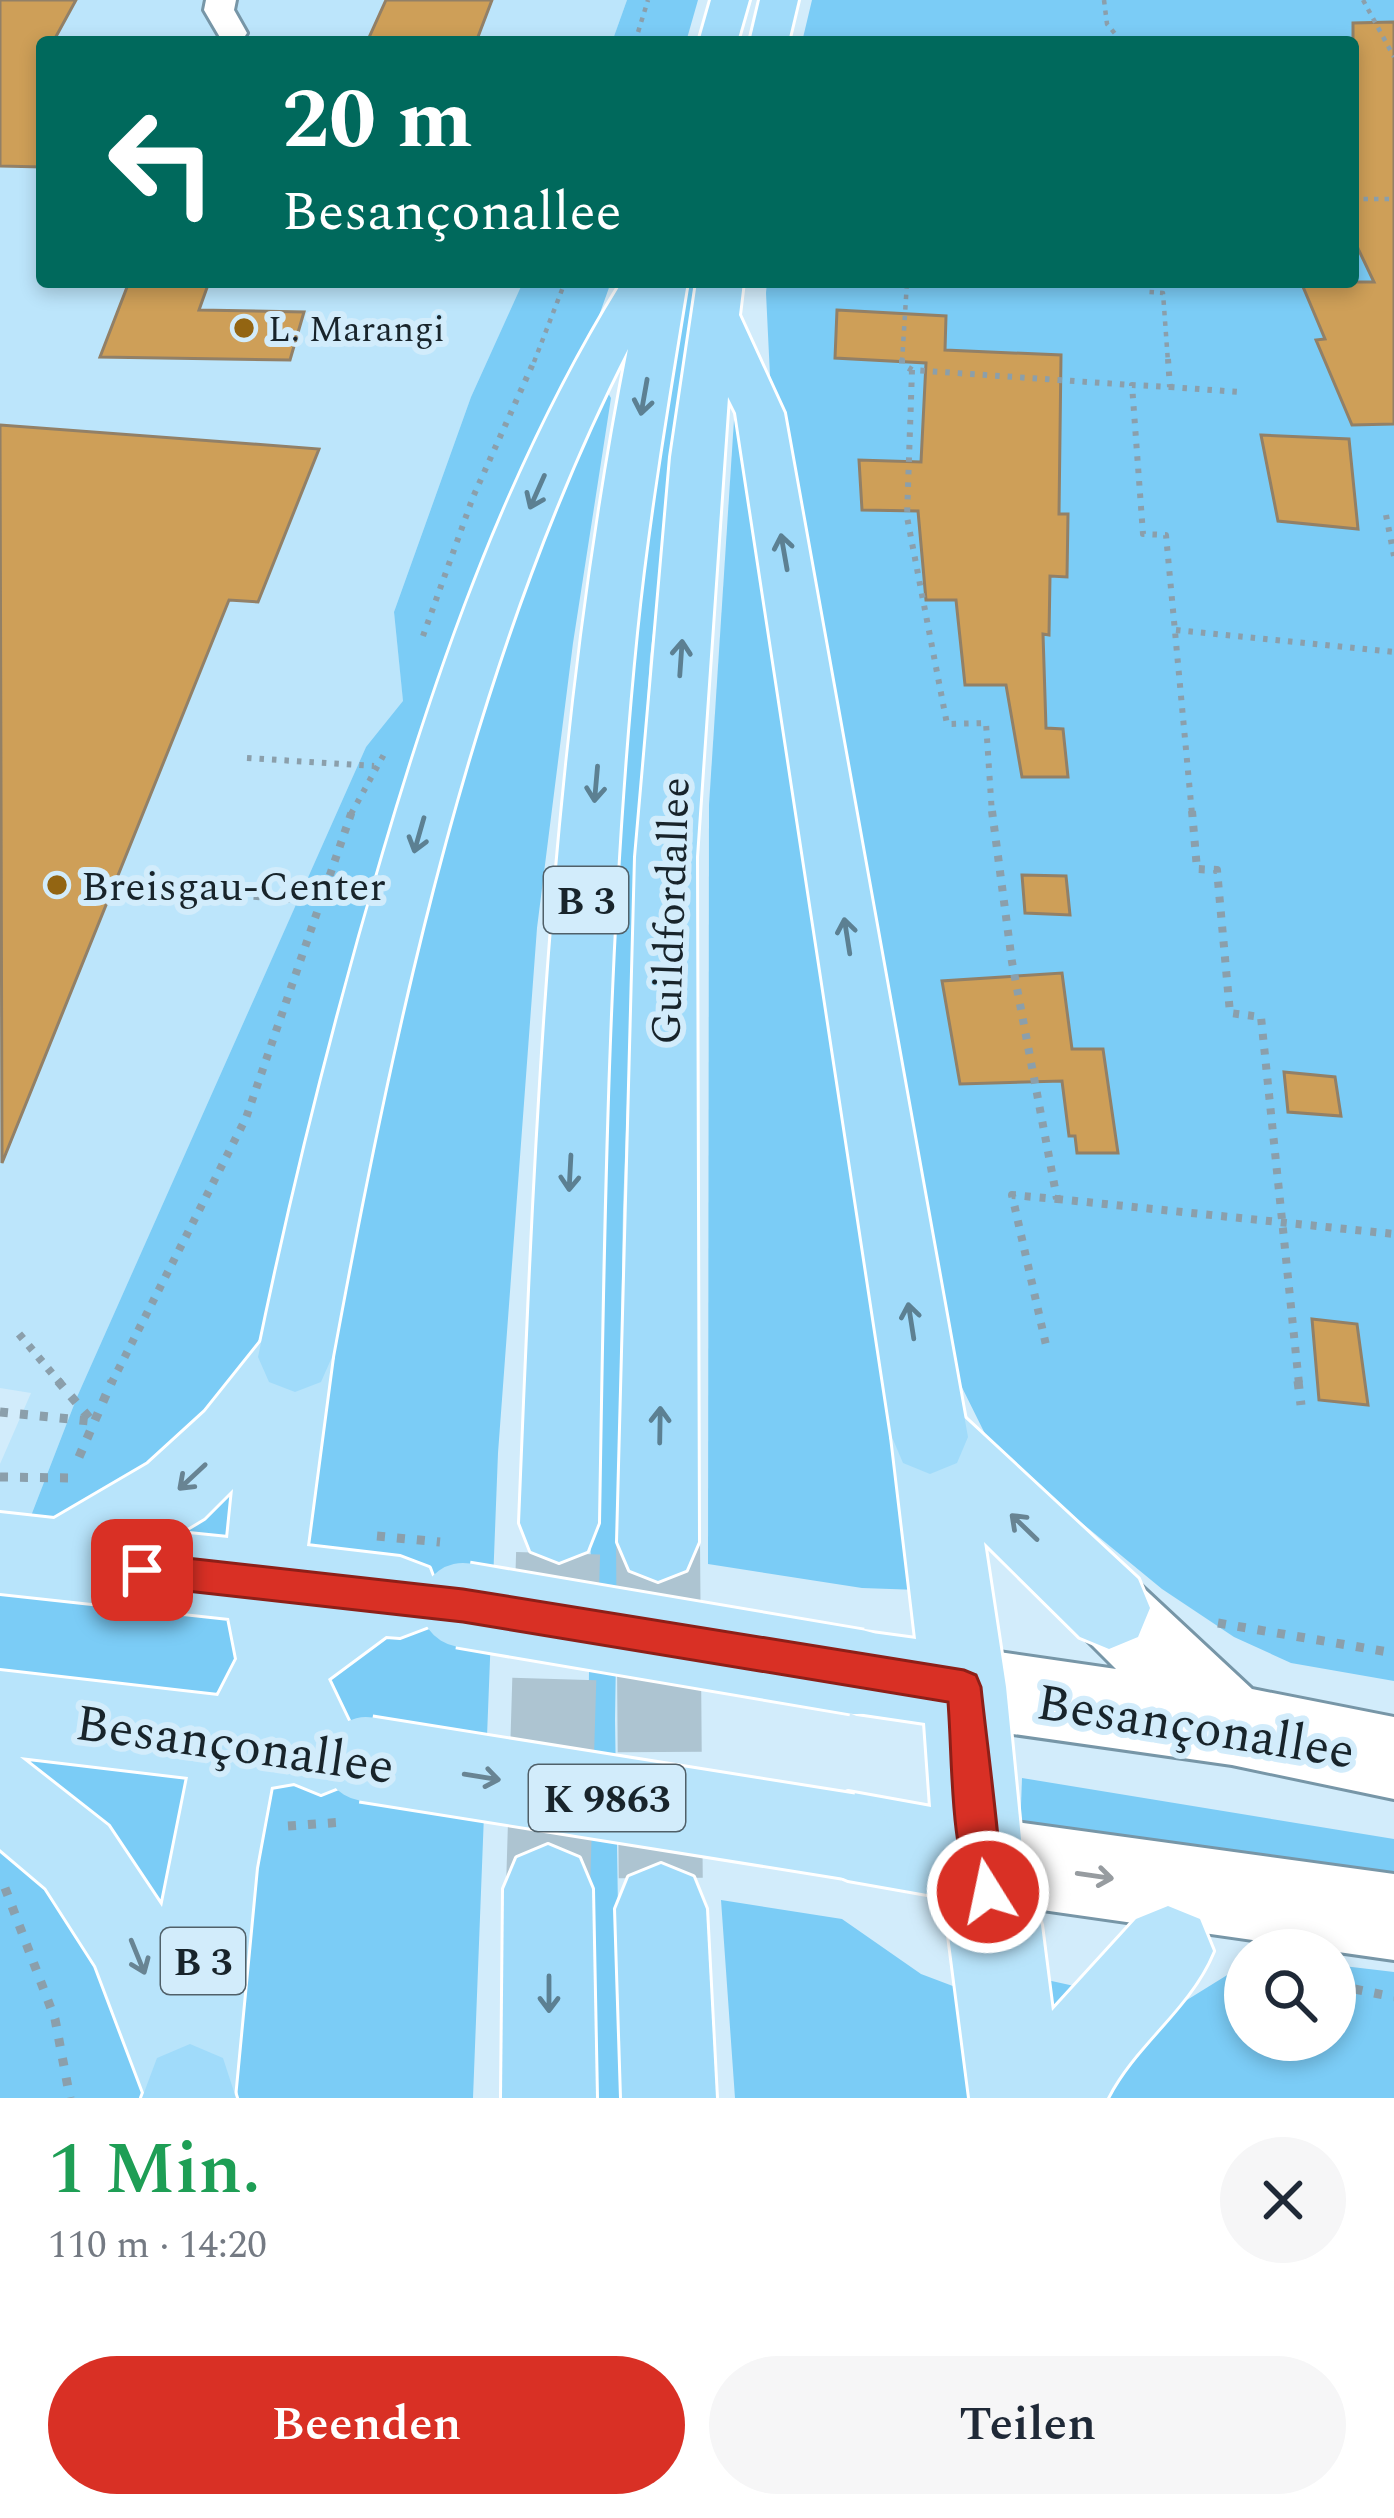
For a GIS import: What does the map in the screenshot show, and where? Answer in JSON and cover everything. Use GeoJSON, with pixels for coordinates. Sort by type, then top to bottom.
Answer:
{"type":"FeatureCollection","features":[{"type":"Feature","properties":{"kind":"highway"},"geometry":{"type":"LineString","coordinates":[[720,36],[730,0]]}},
{"type":"Feature","properties":{"kind":"highway"},"geometry":{"type":"LineString","coordinates":[[770,36],[779,0]]}},
{"type":"Feature","properties":{"kind":"highway"},"geometry":{"type":"LineString","coordinates":[[296,1357],[316,1246],[382,964],[452,723],[518,534],[602,347],[641,288]]}},
{"type":"Feature","properties":{"kind":"highway"},"geometry":{"type":"LineString","coordinates":[[700,293],[760,412],[930,1437]]}},
{"type":"Feature","properties":{"kind":"highway","name":"Guildfordallee"},"geometry":{"type":"LineString","coordinates":[[559,1523],[568,1207],[597,763],[625,509],[700,293]]}},
{"type":"Feature","properties":{"kind":"highway","name":"Guildfordallee"},"geometry":{"type":"LineString","coordinates":[[658,1542],[666,857],[696,457],[700,293]]}},
{"type":"Feature","properties":{"kind":"highway"},"geometry":{"type":"LineString","coordinates":[[548,1889],[549,2098]]}},
{"type":"Feature","properties":{"kind":"highway"},"geometry":{"type":"LineString","coordinates":[[661,1909],[669,2098]]}},
{"type":"Feature","properties":{"kind":"main road"},"geometry":{"type":"LineString","coordinates":[[30,1557],[176,1491],[232,1438],[296,1357]]}},
{"type":"Feature","properties":{"kind":"main road"},"geometry":{"type":"LineString","coordinates":[[296,1357],[268,1518],[267,1582],[302,1729]]}},
{"type":"Feature","properties":{"kind":"main road"},"geometry":{"type":"LineString","coordinates":[[930,1437],[1109,1608]]}},
{"type":"Feature","properties":{"kind":"main road"},"geometry":{"type":"LineString","coordinates":[[930,1437],[964,1687],[979,1859],[996,1925],[1017,2098]]}},
{"type":"Feature","properties":{"kind":"main road","name":"Besançonallee"},"geometry":{"type":"LineString","coordinates":[[30,1557],[376,1594],[964,1687]]}},
{"type":"Feature","properties":{"kind":"main road"},"geometry":{"type":"LineString","coordinates":[[302,1729],[376,1594]]}},
{"type":"Feature","properties":{"kind":"main road","name":"Besançonallee"},"geometry":{"type":"LineString","coordinates":[[0,1713],[302,1729],[979,1859]]}},
{"type":"Feature","properties":{"kind":"main road","name":"B 3"},"geometry":{"type":"LineString","coordinates":[[190,2095],[217,1830],[302,1729]]}},
{"type":"Feature","properties":{"kind":"main road","name":"B 3"},"geometry":{"type":"LineString","coordinates":[[0,1792],[77,1857],[130,1938],[190,2095]]}},
{"type":"Feature","properties":{"kind":"main road"},"geometry":{"type":"LineString","coordinates":[[1056,2098],[1086,2042],[1168,1951]]}},
{"type":"Feature","properties":{"kind":"street"},"geometry":{"type":"LineString","coordinates":[[221,0],[219,10],[232,34]]}},
{"type":"Feature","properties":{"kind":"street"},"geometry":{"type":"LineString","coordinates":[[1109,1608],[1232,1725]]}},
{"type":"Feature","properties":{"kind":"street","name":"Besançonallee"},"geometry":{"type":"LineString","coordinates":[[964,1687],[1232,1725],[1394,1758]]}},
{"type":"Feature","properties":{"kind":"street","name":"Besançonallee"},"geometry":{"type":"LineString","coordinates":[[979,1859],[1394,1917]]}},
{"type":"Feature","properties":{"kind":"street"},"geometry":{"type":"LineString","coordinates":[[1168,1951],[1265,1899]]}},
{"type":"Feature","properties":{"kind":"path"},"geometry":{"type":"LineString","coordinates":[[637,36],[648,0]]}},
{"type":"Feature","properties":{"kind":"path"},"geometry":{"type":"LineString","coordinates":[[1104,0],[1113,36]]}},
{"type":"Feature","properties":{"kind":"path"},"geometry":{"type":"LineString","coordinates":[[1363,0],[1394,57]]}},
{"type":"Feature","properties":{"kind":"path"},"geometry":{"type":"LineString","coordinates":[[1359,199],[1394,199]]}},
{"type":"Feature","properties":{"kind":"path"},"geometry":{"type":"LineString","coordinates":[[907,288],[902,364],[912,370],[1240,392]]}},
{"type":"Feature","properties":{"kind":"path"},"geometry":{"type":"LineString","coordinates":[[1149,288],[1149,292],[1162,293],[1170,387]]}},
{"type":"Feature","properties":{"kind":"path"},"geometry":{"type":"LineString","coordinates":[[912,370],[910,532],[947,724],[986,723],[988,780],[1013,966],[1057,1199]]}},
{"type":"Feature","properties":{"kind":"path"},"geometry":{"type":"LineString","coordinates":[[1132,385],[1143,534],[1166,535],[1197,869],[1217,870],[1230,1013],[1261,1016],[1301,1405]]}},
{"type":"Feature","properties":{"kind":"path"},"geometry":{"type":"LineString","coordinates":[[1386,515],[1394,556]]}},
{"type":"Feature","properties":{"kind":"path"},"geometry":{"type":"LineString","coordinates":[[1176,630],[1394,652]]}},
{"type":"Feature","properties":{"kind":"path"},"geometry":{"type":"LineString","coordinates":[[79,1457],[92,1421],[246,1118],[355,802],[380,754],[399,740]]}},
{"type":"Feature","properties":{"kind":"path"},"geometry":{"type":"LineString","coordinates":[[247,758],[374,766]]}},
{"type":"Feature","properties":{"kind":"path"},"geometry":{"type":"LineString","coordinates":[[194,890],[320,902]]}},
{"type":"Feature","properties":{"kind":"path"},"geometry":{"type":"LineString","coordinates":[[1046,1345],[1012,1195],[1394,1234]]}},
{"type":"Feature","properties":{"kind":"path"},"geometry":{"type":"LineString","coordinates":[[19,1334],[92,1421]]}},
{"type":"Feature","properties":{"kind":"path"},"geometry":{"type":"LineString","coordinates":[[0,1412],[92,1421]]}},
{"type":"Feature","properties":{"kind":"path"},"geometry":{"type":"LineString","coordinates":[[0,1874],[55,2019],[70,2098]]}},
{"type":"Feature","properties":{"kind":"path"},"geometry":{"type":"LineString","coordinates":[[1356,1988],[1394,1996]]}},
{"type":"Feature","properties":{"kind":"shaded area"},"geometry":{"type":"Polygon","coordinates":[[[0,0],[627,0],[614,36],[36,36],[36,288],[520,288],[471,397],[394,612],[404,709],[366,747],[77,1397],[0,1596],[0,1464],[31,1393],[0,1388],[0,0]]]}},
{"type":"Feature","properties":{"kind":"shaded area"},"geometry":{"type":"Polygon","coordinates":[[[627,0],[698,0],[688,36],[614,36],[627,0]]]}},
{"type":"Feature","properties":{"kind":"shaded area"},"geometry":{"type":"Polygon","coordinates":[[[812,0],[1394,0],[1394,1681],[1291,1663],[1234,1637],[1162,1589],[993,1450],[941,1345],[770,376],[766,293],[766,288],[1359,288],[1359,36],[803,36],[812,0]]]}},
{"type":"Feature","properties":{"kind":"shaded area"},"geometry":{"type":"Polygon","coordinates":[[[520,288],[609,288],[585,355],[611,398],[573,643],[537,928],[498,1453],[473,2098],[0,2098],[0,1596],[77,1397],[366,747],[403,701],[394,612],[471,397],[520,288]]]}},
{"type":"Feature","properties":{"kind":"shaded area"},"geometry":{"type":"Polygon","coordinates":[[[682,288],[696,288],[650,657],[635,892],[623,1209],[615,1720],[621,2098],[590,2098],[586,1889],[591,1529],[610,894],[657,441],[682,288]]]}},
{"type":"Feature","properties":{"kind":"shaded area"},"geometry":{"type":"Polygon","coordinates":[[[734,420],[745,420],[919,1590],[862,1588],[708,1564],[709,805],[734,420]]]}},
{"type":"Feature","properties":{"kind":"shaded area"},"geometry":{"type":"Polygon","coordinates":[[[1022,1778],[1394,1839],[1394,1884],[1020,1833],[1022,1778]]]}},
{"type":"Feature","properties":{"kind":"shaded area"},"geometry":{"type":"Polygon","coordinates":[[[721,1900],[842,1919],[921,1974],[966,1991],[1038,1978],[1174,2008],[1224,1977],[1224,2061],[1356,2061],[1356,1967],[1394,1972],[1394,2098],[735,2098],[721,1900]]]}},
{"type":"Feature","properties":{"kind":"building"},"geometry":{"type":"Polygon","coordinates":[[[0,0],[76,0],[56,36],[36,36],[36,167],[0,166],[0,0]]]}},
{"type":"Feature","properties":{"kind":"building"},"geometry":{"type":"Polygon","coordinates":[[[386,0],[492,0],[478,36],[370,36],[386,0]]]}},
{"type":"Feature","properties":{"kind":"building"},"geometry":{"type":"Polygon","coordinates":[[[1394,22],[1394,424],[1352,425],[1316,340],[1325,339],[1304,288],[1359,288],[1359,282],[1374,282],[1359,251],[1359,36],[1353,36],[1353,23],[1394,22]]]}},
{"type":"Feature","properties":{"kind":"building"},"geometry":{"type":"Polygon","coordinates":[[[127,288],[207,288],[199,310],[304,312],[290,360],[100,357],[127,288]]]}},
{"type":"Feature","properties":{"kind":"building"},"geometry":{"type":"Polygon","coordinates":[[[837,310],[946,316],[945,350],[1061,355],[1059,514],[1068,514],[1067,577],[1050,576],[1049,635],[1043,634],[1046,728],[1063,729],[1068,777],[1022,777],[1006,685],[965,685],[956,600],[926,600],[918,511],[862,510],[859,460],[921,462],[926,363],[835,358],[837,310]]]}},
{"type":"Feature","properties":{"kind":"building","name":"Breisgau-Center"},"geometry":{"type":"Polygon","coordinates":[[[0,425],[319,449],[258,602],[229,600],[2,1163],[0,425]]]}},
{"type":"Feature","properties":{"kind":"building"},"geometry":{"type":"Polygon","coordinates":[[[1261,435],[1349,439],[1358,529],[1278,521],[1261,435]]]}},
{"type":"Feature","properties":{"kind":"building"},"geometry":{"type":"Polygon","coordinates":[[[1022,875],[1066,876],[1070,915],[1025,913],[1022,875]]]}},
{"type":"Feature","properties":{"kind":"building"},"geometry":{"type":"Polygon","coordinates":[[[1062,973],[1072,1049],[1103,1049],[1118,1153],[1077,1153],[1075,1136],[1069,1136],[1062,1081],[960,1084],[942,981],[1062,973]]]}},
{"type":"Feature","properties":{"kind":"building"},"geometry":{"type":"Polygon","coordinates":[[[1284,1072],[1335,1077],[1341,1116],[1288,1112],[1284,1072]]]}},
{"type":"Feature","properties":{"kind":"building"},"geometry":{"type":"Polygon","coordinates":[[[1312,1319],[1357,1324],[1368,1405],[1319,1400],[1312,1319]]]}},
{"type":"Feature","properties":{"kind":"tunnel"},"geometry":{"type":"LineString","coordinates":[[548,1889],[559,1523]]}},
{"type":"Feature","properties":{"kind":"tunnel"},"geometry":{"type":"LineString","coordinates":[[658,1542],[661,1909]]}},
{"type":"Feature","properties":{"kind":"place","name":"L. Marangi"},"geometry":{"type":"Point","coordinates":[244,328]}},
{"type":"Feature","properties":{"kind":"place","name":"Breisgau-Center"},"geometry":{"type":"Point","coordinates":[57,885]}},
{"type":"Feature","properties":{"kind":"route"},"geometry":{"type":"LineString","coordinates":[[142,1570],[463,1605],[964,1687],[979,1859],[988,1892]]}}]}
